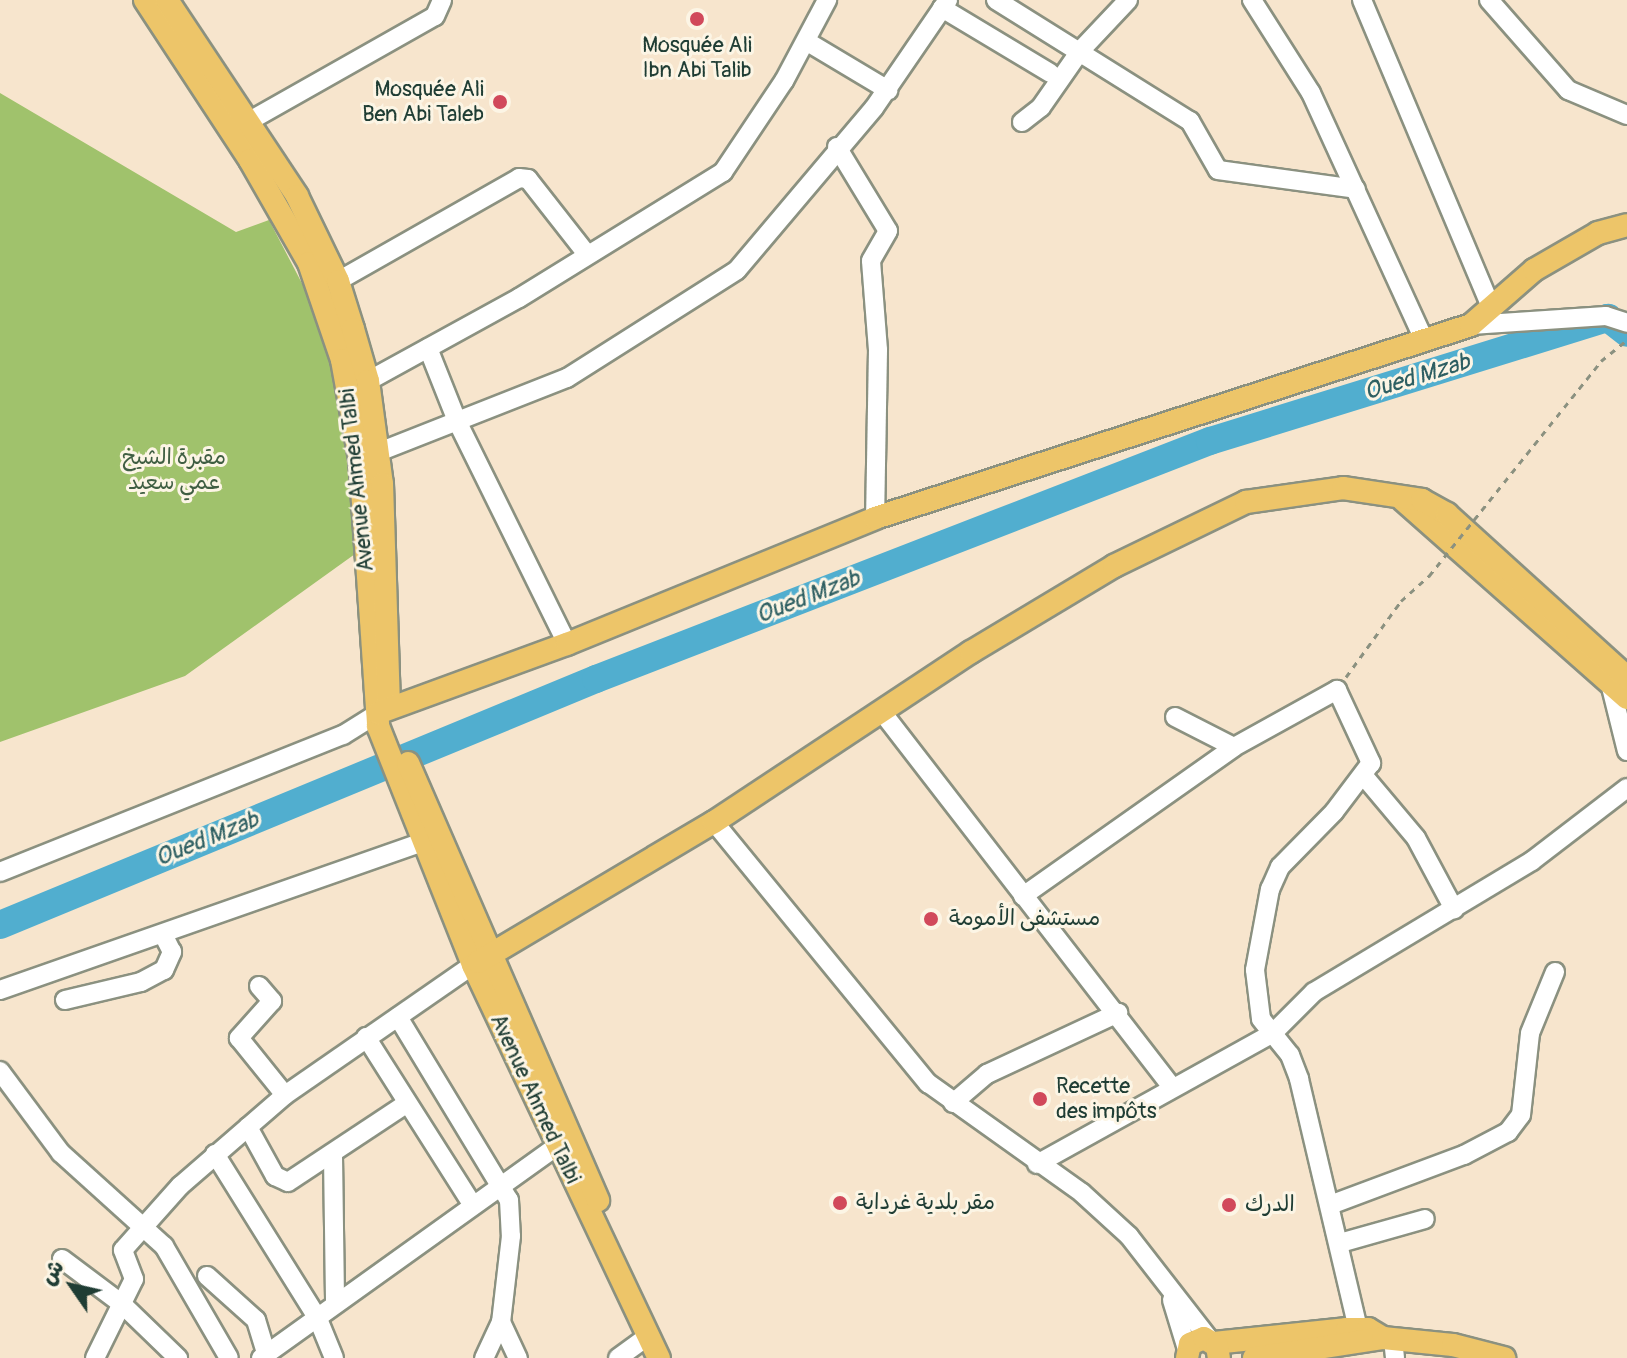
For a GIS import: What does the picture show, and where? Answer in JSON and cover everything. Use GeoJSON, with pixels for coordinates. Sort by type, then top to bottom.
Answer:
{"type":"FeatureCollection","features":[{"type":"Feature","properties":{"kind":"main road","name":"Avenue Ahmed Talbi"},"geometry":{"type":"LineString","coordinates":[[145,0],[241,126],[309,263],[339,349],[370,456],[384,717],[427,836],[482,960],[556,1147],[659,1358]]}},
{"type":"Feature","properties":{"kind":"main road"},"geometry":{"type":"LineString","coordinates":[[167,0],[241,126],[297,196],[338,281],[368,381],[370,456]]}},
{"type":"Feature","properties":{"kind":"main road"},"geometry":{"type":"LineString","coordinates":[[384,717],[875,518],[1471,325],[1490,304],[1559,255],[1606,229],[1627,225]]}},
{"type":"Feature","properties":{"kind":"main road"},"geometry":{"type":"LineString","coordinates":[[670,1358],[482,960],[714,822],[1114,566],[1217,512],[1315,490],[1396,494],[1622,687]]}},
{"type":"Feature","properties":{"kind":"main road"},"geometry":{"type":"LineString","coordinates":[[1183,1355],[1199,1338],[1214,1347],[1358,1329],[1390,1345]]}},
{"type":"Feature","properties":{"kind":"main road"},"geometry":{"type":"LineString","coordinates":[[1254,1358],[1390,1345],[1504,1358]]}},
{"type":"Feature","properties":{"kind":"street"},"geometry":{"type":"LineString","coordinates":[[241,126],[435,16],[442,0]]}},
{"type":"Feature","properties":{"kind":"street"},"geometry":{"type":"LineString","coordinates":[[1022,122],[1041,107],[1080,51],[1128,0]]}},
{"type":"Feature","properties":{"kind":"street"},"geometry":{"type":"LineString","coordinates":[[1252,0],[1311,93],[1424,340]]}},
{"type":"Feature","properties":{"kind":"street"},"geometry":{"type":"LineString","coordinates":[[1362,0],[1490,304]]}},
{"type":"Feature","properties":{"kind":"street"},"geometry":{"type":"LineString","coordinates":[[1489,0],[1568,90],[1627,115]]}},
{"type":"Feature","properties":{"kind":"street"},"geometry":{"type":"LineString","coordinates":[[1004,2],[1190,121],[1218,170],[1356,189]]}},
{"type":"Feature","properties":{"kind":"street"},"geometry":{"type":"LineString","coordinates":[[368,381],[519,298],[586,253],[723,172],[806,41],[819,4]]}},
{"type":"Feature","properties":{"kind":"street"},"geometry":{"type":"LineString","coordinates":[[370,456],[567,378],[737,270],[837,147],[888,90],[945,4],[1050,73]]}},
{"type":"Feature","properties":{"kind":"street"},"geometry":{"type":"LineString","coordinates":[[806,41],[888,90]]}},
{"type":"Feature","properties":{"kind":"street"},"geometry":{"type":"LineString","coordinates":[[837,147],[888,231],[871,261],[878,350],[875,518]]}},
{"type":"Feature","properties":{"kind":"street"},"geometry":{"type":"LineString","coordinates":[[338,281],[519,178],[528,179],[586,253]]}},
{"type":"Feature","properties":{"kind":"street"},"geometry":{"type":"LineString","coordinates":[[1471,325],[1606,316],[1627,323]]}},
{"type":"Feature","properties":{"kind":"street"},"geometry":{"type":"LineString","coordinates":[[428,348],[457,421],[567,644]]}},
{"type":"Feature","properties":{"kind":"street"},"geometry":{"type":"LineString","coordinates":[[1622,687],[1627,751]]}},
{"type":"Feature","properties":{"kind":"street"},"geometry":{"type":"LineString","coordinates":[[1023,896],[1234,747],[1337,690],[1372,759],[1363,775],[1274,879],[1255,970],[1261,1019],[1295,1065],[1340,1243],[1358,1329]]}},
{"type":"Feature","properties":{"kind":"street"},"geometry":{"type":"LineString","coordinates":[[882,712],[1023,896],[1118,1013],[1173,1088]]}},
{"type":"Feature","properties":{"kind":"street"},"geometry":{"type":"LineString","coordinates":[[0,872],[384,717]]}},
{"type":"Feature","properties":{"kind":"street"},"geometry":{"type":"LineString","coordinates":[[1175,717],[1234,747]]}},
{"type":"Feature","properties":{"kind":"street"},"geometry":{"type":"LineString","coordinates":[[1363,775],[1416,838],[1454,909]]}},
{"type":"Feature","properties":{"kind":"street"},"geometry":{"type":"LineString","coordinates":[[1037,1164],[1273,1033],[1314,992],[1532,861],[1627,788]]}},
{"type":"Feature","properties":{"kind":"street"},"geometry":{"type":"LineString","coordinates":[[714,822],[928,1083],[1037,1164],[1082,1193],[1129,1236],[1214,1347]]}},
{"type":"Feature","properties":{"kind":"street"},"geometry":{"type":"LineString","coordinates":[[0,990],[163,934],[427,836]]}},
{"type":"Feature","properties":{"kind":"street"},"geometry":{"type":"LineString","coordinates":[[65,1000],[141,982],[164,970],[172,952],[163,934]]}},
{"type":"Feature","properties":{"kind":"street"},"geometry":{"type":"LineString","coordinates":[[95,1358],[135,1273],[123,1250],[215,1154],[285,1095],[482,960]]}},
{"type":"Feature","properties":{"kind":"street"},"geometry":{"type":"LineString","coordinates":[[1330,1205],[1464,1155],[1508,1132],[1521,1115],[1530,1033],[1555,972]]}},
{"type":"Feature","properties":{"kind":"street"},"geometry":{"type":"LineString","coordinates":[[259,986],[272,1001],[239,1038],[285,1095]]}},
{"type":"Feature","properties":{"kind":"street"},"geometry":{"type":"LineString","coordinates":[[953,1103],[987,1074],[1118,1013]]}},
{"type":"Feature","properties":{"kind":"street"},"geometry":{"type":"LineString","coordinates":[[398,1017],[505,1187],[511,1236],[501,1322],[484,1358]]}},
{"type":"Feature","properties":{"kind":"street"},"geometry":{"type":"LineString","coordinates":[[366,1037],[472,1204]]}},
{"type":"Feature","properties":{"kind":"street"},"geometry":{"type":"LineString","coordinates":[[0,1071],[61,1153],[164,1246],[229,1358]]}},
{"type":"Feature","properties":{"kind":"street"},"geometry":{"type":"LineString","coordinates":[[248,1127],[280,1181],[333,1156],[406,1104]]}},
{"type":"Feature","properties":{"kind":"street"},"geometry":{"type":"LineString","coordinates":[[207,1276],[256,1320],[263,1356],[318,1319],[335,1302],[472,1204],[505,1187],[556,1147]]}},
{"type":"Feature","properties":{"kind":"street"},"geometry":{"type":"LineString","coordinates":[[215,1154],[318,1319],[334,1358]]}},
{"type":"Feature","properties":{"kind":"street"},"geometry":{"type":"LineString","coordinates":[[333,1156],[335,1302]]}},
{"type":"Feature","properties":{"kind":"street"},"geometry":{"type":"LineString","coordinates":[[1340,1243],[1425,1219]]}},
{"type":"Feature","properties":{"kind":"street"},"geometry":{"type":"LineString","coordinates":[[62,1259],[122,1304],[178,1358]]}},
{"type":"Feature","properties":{"kind":"street"},"geometry":{"type":"LineString","coordinates":[[1168,1289],[1183,1355]]}},
{"type":"Feature","properties":{"kind":"street"},"geometry":{"type":"LineString","coordinates":[[501,1322],[518,1358]]}},
{"type":"Feature","properties":{"kind":"street"},"geometry":{"type":"LineString","coordinates":[[618,1358],[647,1337]]}},
{"type":"Feature","properties":{"kind":"path"},"geometry":{"type":"LineString","coordinates":[[1337,690],[1401,601],[1429,576],[1601,361],[1627,340]]}},
{"type":"Feature","properties":{"kind":"green space","name":"مقبرة الشيخ عمي سعيد"},"geometry":{"type":"Polygon","coordinates":[[[0,93],[236,232],[269,220],[307,293],[339,373],[355,554],[185,676],[0,742],[0,93]]]}},
{"type":"Feature","properties":{"kind":"waterway","name":"Oued Mzab"},"geometry":{"type":"LineString","coordinates":[[0,925],[596,679],[1210,441],[1608,318],[1627,333]]}},
{"type":"Feature","properties":{"kind":"place","name":"Mosquée Ali Ibn Abi Talib"},"geometry":{"type":"Point","coordinates":[697,19]}},
{"type":"Feature","properties":{"kind":"place","name":"Mosquée Ali Ben Abi Taleb"},"geometry":{"type":"Point","coordinates":[500,102]}},
{"type":"Feature","properties":{"kind":"place","name":"مستشفى الأمومة"},"geometry":{"type":"Point","coordinates":[931,919]}},
{"type":"Feature","properties":{"kind":"place","name":"Recette des impôts"},"geometry":{"type":"Point","coordinates":[1040,1099]}},
{"type":"Feature","properties":{"kind":"place","name":"مقر بلدية غرداية"},"geometry":{"type":"Point","coordinates":[840,1203]}},
{"type":"Feature","properties":{"kind":"place","name":"الدرك"},"geometry":{"type":"Point","coordinates":[1229,1205]}}]}
